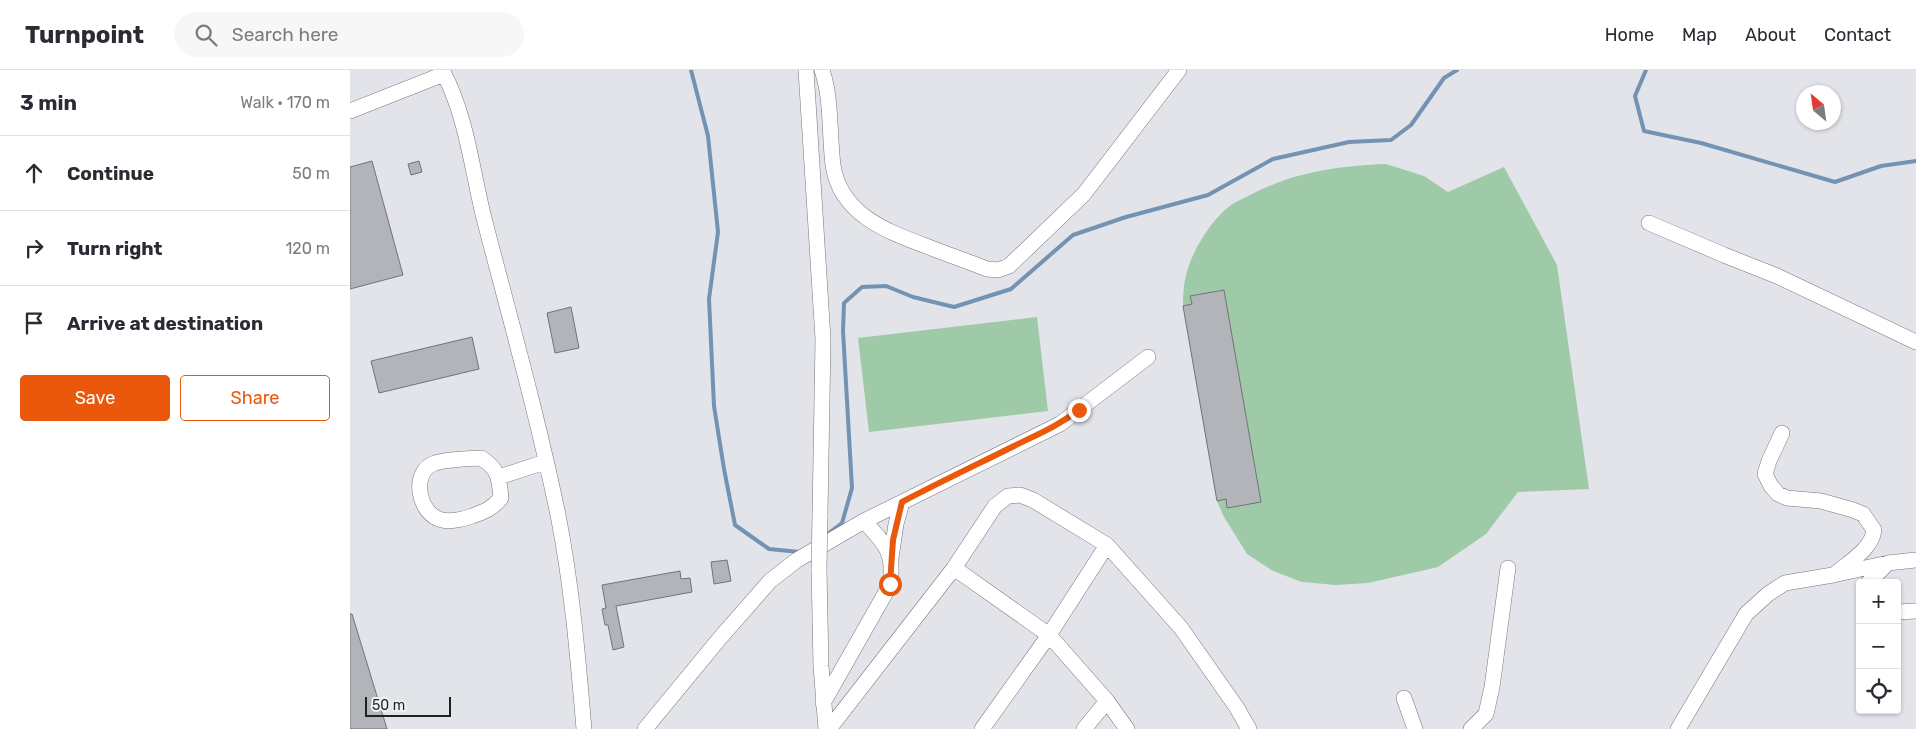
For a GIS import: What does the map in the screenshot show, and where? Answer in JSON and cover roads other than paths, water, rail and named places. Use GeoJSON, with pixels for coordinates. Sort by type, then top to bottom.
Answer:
{"type":"FeatureCollection","features":[{"type":"Feature","properties":{"kind":"street"},"geometry":{"type":"LineString","coordinates":[[806,70],[823,339],[818,569],[823,703],[827,729]]}},
{"type":"Feature","properties":{"kind":"street"},"geometry":{"type":"LineString","coordinates":[[822,70],[827,85],[834,166],[839,186],[855,208],[877,226],[895,234],[987,269],[998,270],[1009,266],[1084,194],[1179,70]]}},
{"type":"Feature","properties":{"kind":"street"},"geometry":{"type":"LineString","coordinates":[[350,111],[443,72],[454,94],[462,119],[484,220],[558,516],[576,637],[584,729]]}},
{"type":"Feature","properties":{"kind":"street"},"geometry":{"type":"LineString","coordinates":[[1649,223],[1777,276],[1916,342]]}},
{"type":"Feature","properties":{"kind":"street"},"geometry":{"type":"LineString","coordinates":[[645,729],[770,581],[815,548],[864,521],[1060,424],[1148,357]]}},
{"type":"Feature","properties":{"kind":"street"},"geometry":{"type":"LineString","coordinates":[[1782,433],[1765,474],[1771,486],[1778,494],[1787,498],[1821,501],[1853,510],[1862,514],[1870,522],[1874,530],[1873,539],[1866,547],[1833,575]]}},
{"type":"Feature","properties":{"kind":"street"},"geometry":{"type":"LineString","coordinates":[[481,458],[492,464],[499,477],[501,498],[496,505],[468,518],[442,520],[429,513],[421,499],[420,481],[426,468],[435,463],[481,458]]}},
{"type":"Feature","properties":{"kind":"street"},"geometry":{"type":"LineString","coordinates":[[499,477],[545,462]]}},
{"type":"Feature","properties":{"kind":"street"},"geometry":{"type":"LineString","coordinates":[[827,729],[954,568],[995,506],[1008,496],[1020,495],[1033,500],[1107,545],[1181,628],[1238,708],[1249,729]]}},
{"type":"Feature","properties":{"kind":"street"},"geometry":{"type":"LineString","coordinates":[[823,703],[890,584],[891,558],[896,524],[902,502]]}},
{"type":"Feature","properties":{"kind":"street"},"geometry":{"type":"LineString","coordinates":[[864,521],[878,536],[891,558]]}},
{"type":"Feature","properties":{"kind":"street"},"geometry":{"type":"LineString","coordinates":[[982,729],[1049,635],[1107,545]]}},
{"type":"Feature","properties":{"kind":"street"},"geometry":{"type":"LineString","coordinates":[[1678,729],[1746,614],[1768,594],[1784,583],[1888,563],[1916,560]]}},
{"type":"Feature","properties":{"kind":"street"},"geometry":{"type":"LineString","coordinates":[[1872,579],[1888,563]]}},
{"type":"Feature","properties":{"kind":"street"},"geometry":{"type":"LineString","coordinates":[[954,568],[1049,635],[1107,701],[1127,729]]}},
{"type":"Feature","properties":{"kind":"street"},"geometry":{"type":"LineString","coordinates":[[1471,729],[1486,714],[1492,687],[1508,568]]}},
{"type":"Feature","properties":{"kind":"street"},"geometry":{"type":"LineString","coordinates":[[1901,612],[1916,611]]}},
{"type":"Feature","properties":{"kind":"street"},"geometry":{"type":"LineString","coordinates":[[1404,698],[1415,729]]}},
{"type":"Feature","properties":{"kind":"street"},"geometry":{"type":"LineString","coordinates":[[1084,729],[1107,701]]}},
{"type":"Feature","properties":{"kind":"waterway"},"geometry":{"type":"LineString","coordinates":[[691,70],[708,136],[718,232],[709,299],[714,406],[735,525],[769,549],[800,552]]}},
{"type":"Feature","properties":{"kind":"waterway"},"geometry":{"type":"LineString","coordinates":[[825,536],[842,523],[852,488],[843,331],[844,303],[862,287],[886,286],[913,297],[954,307],[1011,289],[1073,235],[1126,217],[1208,195],[1273,159],[1349,142],[1391,140],[1411,125],[1444,78],[1457,70]]}},
{"type":"Feature","properties":{"kind":"waterway"},"geometry":{"type":"LineString","coordinates":[[1646,70],[1635,96],[1644,131],[1701,143],[1835,182],[1881,166],[1916,161]]}}]}
